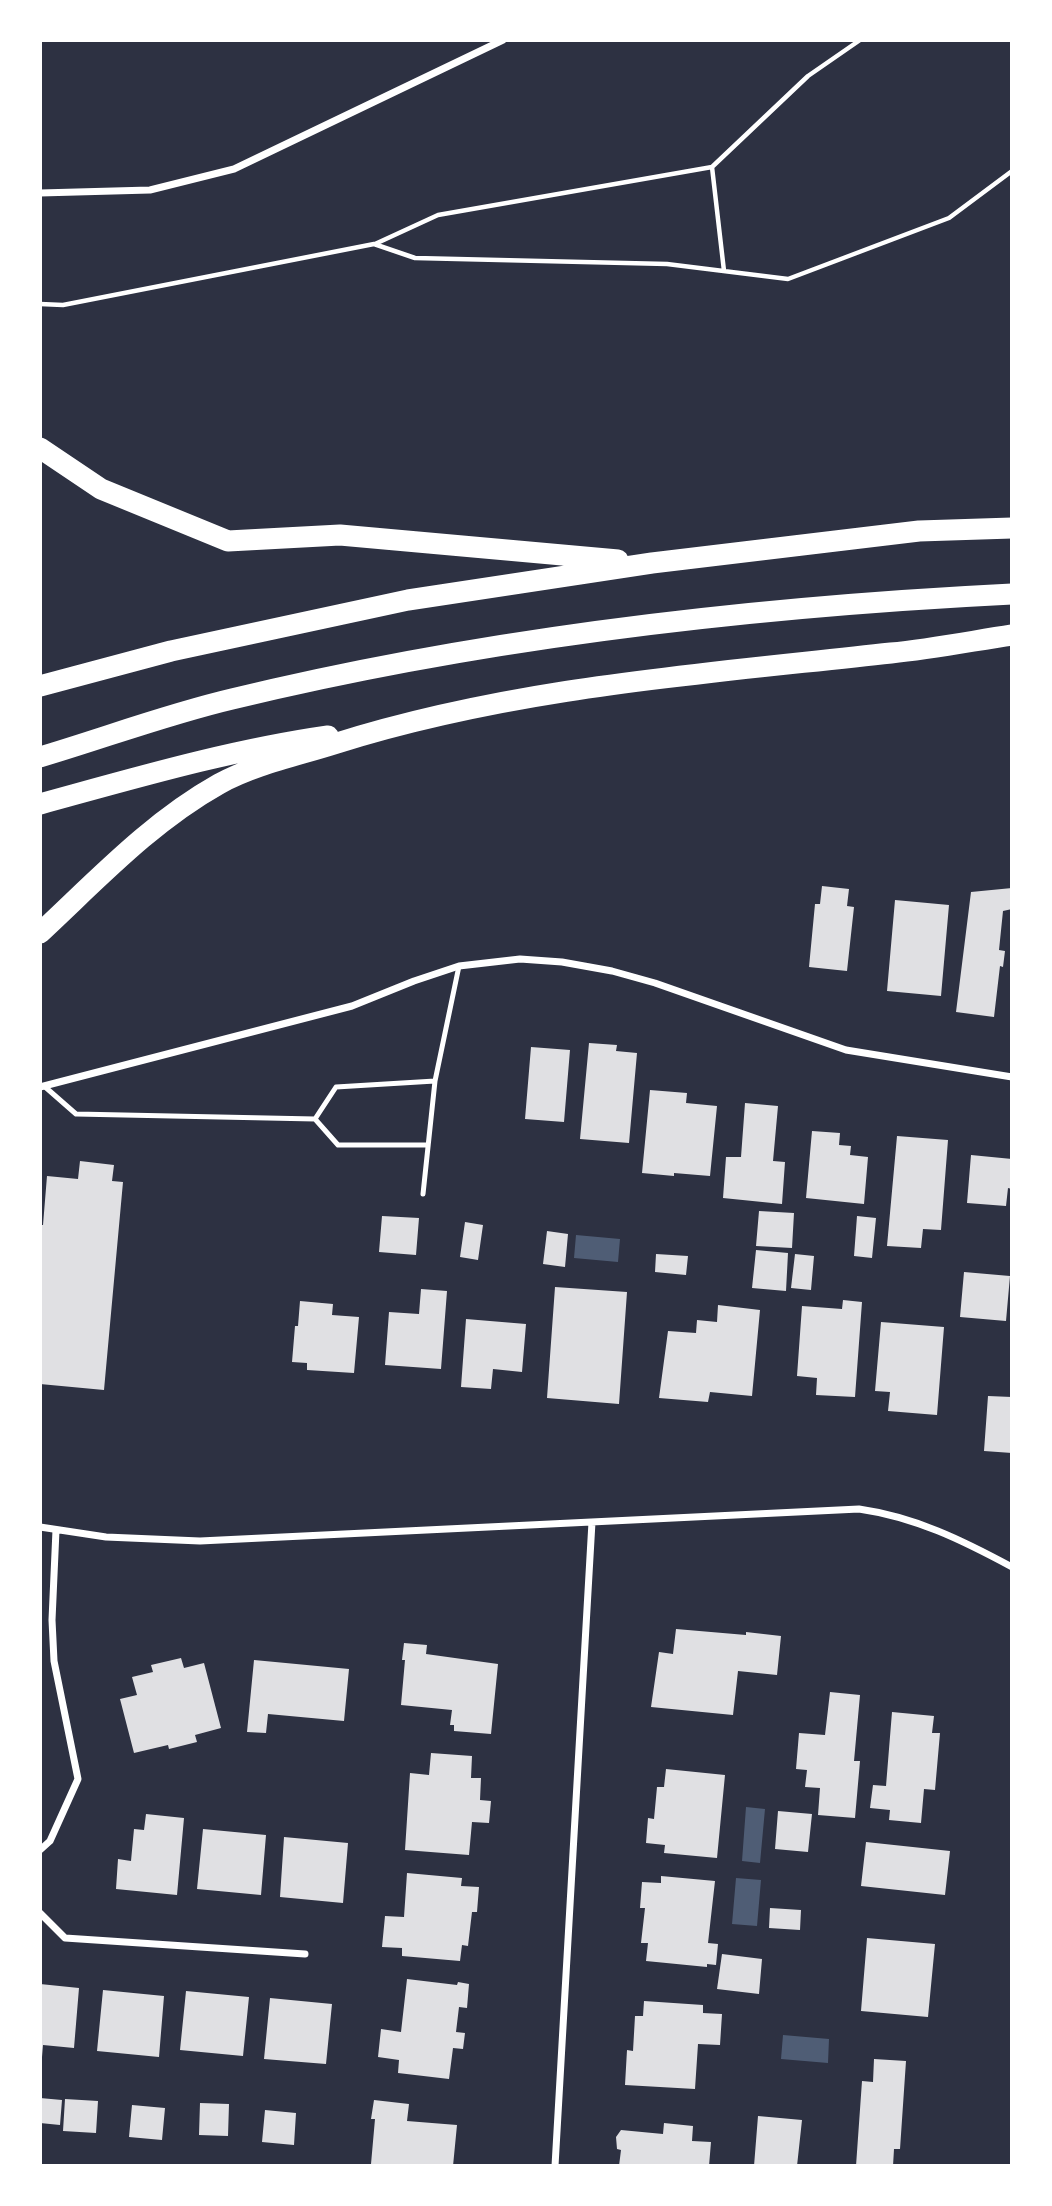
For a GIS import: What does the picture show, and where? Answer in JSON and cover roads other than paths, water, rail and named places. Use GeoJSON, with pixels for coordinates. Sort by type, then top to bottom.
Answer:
{"type":"FeatureCollection","features":[{"type":"Feature","properties":{"kind":"highway"},"geometry":{"type":"LineString","coordinates":[[40,448],[102,489],[228,541],[340,535],[652,563]]}},
{"type":"Feature","properties":{"kind":"highway"},"geometry":{"type":"LineString","coordinates":[[40,686],[171,651],[408,600],[652,563],[919,531],[1012,528]]}},
{"type":"Feature","properties":{"kind":"highway"},"geometry":{"type":"LineString","coordinates":[[40,757],[230,699],[490,647],[624,627],[755,612],[1012,594]]}},
{"type":"Feature","properties":{"kind":"highway"},"geometry":{"type":"LineString","coordinates":[[40,804],[281,743],[390,726],[472,708],[663,677],[895,653],[1012,635]]}},
{"type":"Feature","properties":{"kind":"highway"},"geometry":{"type":"LineString","coordinates":[[40,933],[149,831],[222,782],[254,769],[390,726]]}},
{"type":"Feature","properties":{"kind":"street"},"geometry":{"type":"LineString","coordinates":[[40,193],[150,190],[233,169],[503,40]]}},
{"type":"Feature","properties":{"kind":"street"},"geometry":{"type":"LineString","coordinates":[[42,1087],[352,1006],[459,966],[520,959],[562,962],[612,971],[655,983],[846,1050],[1012,1077]]}},
{"type":"Feature","properties":{"kind":"street"},"geometry":{"type":"LineString","coordinates":[[40,1527],[106,1537],[200,1541],[859,1509],[916,1521],[967,1543],[1012,1567]]}},
{"type":"Feature","properties":{"kind":"street"},"geometry":{"type":"LineString","coordinates":[[555,2166],[592,1522]]}},
{"type":"Feature","properties":{"kind":"street"},"geometry":{"type":"LineString","coordinates":[[40,1850],[50,1841],[78,1779],[54,1661],[52,1620],[56,1530]]}},
{"type":"Feature","properties":{"kind":"street"},"geometry":{"type":"LineString","coordinates":[[40,1913],[65,1938],[304,1954]]}},
{"type":"Feature","properties":{"kind":"lane"},"geometry":{"type":"LineString","coordinates":[[423,1194],[435,1081],[459,966]]}},
{"type":"Feature","properties":{"kind":"lane"},"geometry":{"type":"LineString","coordinates":[[315,1119],[337,1087],[435,1081]]}},
{"type":"Feature","properties":{"kind":"lane"},"geometry":{"type":"LineString","coordinates":[[42,1087],[76,1114],[315,1119],[338,1145],[428,1145]]}},
{"type":"Feature","properties":{"kind":"water"},"geometry":{"type":"Polygon","coordinates":[[[576,1235],[620,1239],[618,1262],[574,1258],[576,1235]]]}},
{"type":"Feature","properties":{"kind":"water"},"geometry":{"type":"Polygon","coordinates":[[[746,1807],[765,1809],[760,1863],[742,1861],[746,1807]]]}},
{"type":"Feature","properties":{"kind":"water"},"geometry":{"type":"Polygon","coordinates":[[[736,1878],[761,1880],[757,1926],[732,1924],[736,1878]]]}},
{"type":"Feature","properties":{"kind":"water"},"geometry":{"type":"Polygon","coordinates":[[[783,2035],[829,2039],[828,2063],[781,2059],[783,2035]]]}}]}
